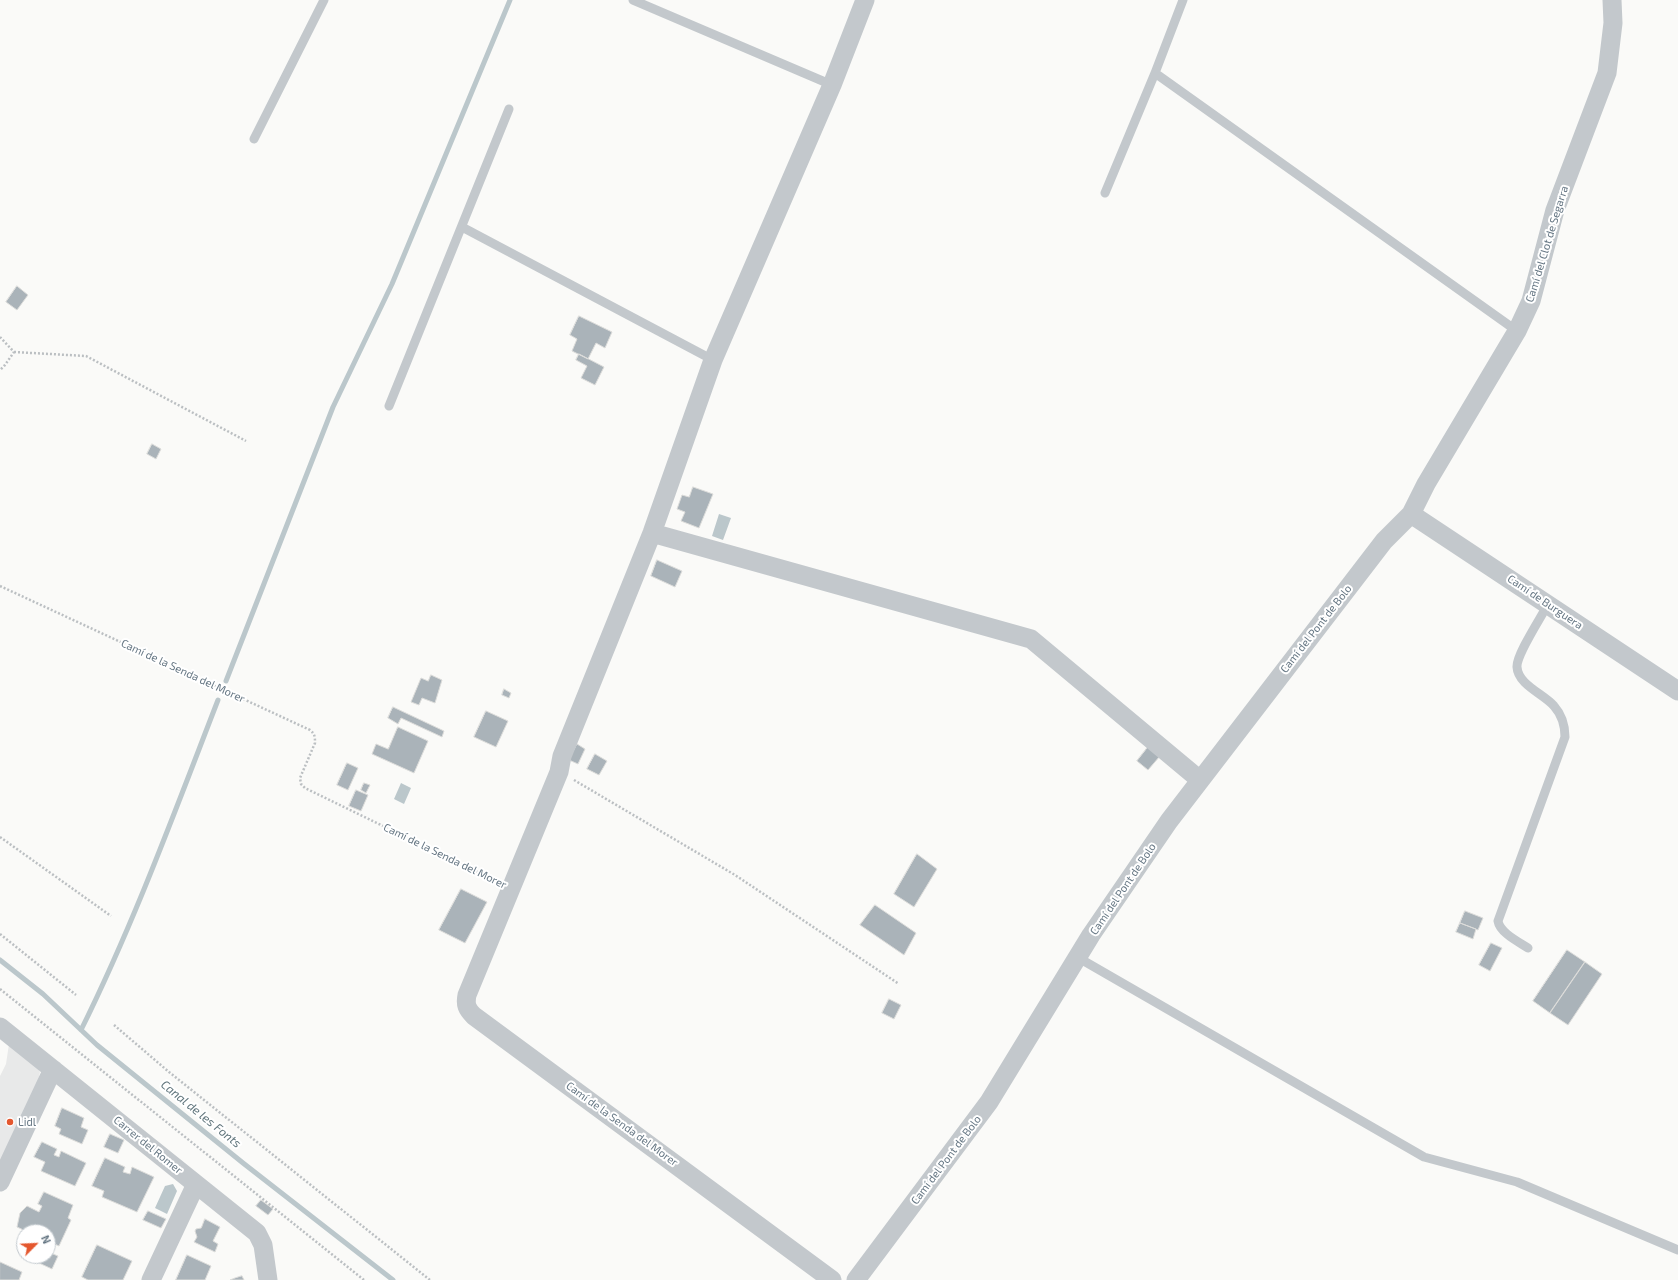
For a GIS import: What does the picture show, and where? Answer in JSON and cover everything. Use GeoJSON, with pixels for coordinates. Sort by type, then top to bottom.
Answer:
{"type":"FeatureCollection","features":[{"type":"Feature","properties":{"kind":"street"},"geometry":{"type":"LineString","coordinates":[[511,888],[559,772],[562,756],[652,533],[713,360],[832,85],[865,0]]}},
{"type":"Feature","properties":{"kind":"street","name":"Camí del Clot de Segarra"},"geometry":{"type":"LineString","coordinates":[[1411,514],[1426,484],[1517,331],[1531,301],[1555,210],[1607,73],[1613,23],[1612,0]]}},
{"type":"Feature","properties":{"kind":"street","name":"Camí de Burguera"},"geometry":{"type":"LineString","coordinates":[[1411,514],[1678,691]]}},
{"type":"Feature","properties":{"kind":"street","name":"Camí del Pont de Bolo"},"geometry":{"type":"LineString","coordinates":[[862,1278],[989,1102],[1077,957],[1164,827],[1384,541],[1411,514]]}},
{"type":"Feature","properties":{"kind":"street"},"geometry":{"type":"LineString","coordinates":[[652,533],[1031,639],[1200,780]]}},
{"type":"Feature","properties":{"kind":"street","name":"Camí de la Senda del Morer"},"geometry":{"type":"LineString","coordinates":[[511,888],[467,995],[466,1003],[468,1009],[494,1030],[832,1280]]}},
{"type":"Feature","properties":{"kind":"street","name":"Carrer del Romer"},"geometry":{"type":"LineString","coordinates":[[0,1027],[257,1233],[263,1244],[268,1280]]}},
{"type":"Feature","properties":{"kind":"street"},"geometry":{"type":"LineString","coordinates":[[0,1182],[53,1069]]}},
{"type":"Feature","properties":{"kind":"street"},"geometry":{"type":"LineString","coordinates":[[151,1280],[196,1184]]}},
{"type":"Feature","properties":{"kind":"lane"},"geometry":{"type":"LineString","coordinates":[[254,139],[324,0]]}},
{"type":"Feature","properties":{"kind":"lane"},"geometry":{"type":"LineString","coordinates":[[633,0],[832,85]]}},
{"type":"Feature","properties":{"kind":"lane"},"geometry":{"type":"LineString","coordinates":[[1105,193],[1183,0]]}},
{"type":"Feature","properties":{"kind":"lane"},"geometry":{"type":"LineString","coordinates":[[1154,73],[1517,331]]}},
{"type":"Feature","properties":{"kind":"lane"},"geometry":{"type":"LineString","coordinates":[[389,406],[510,109]]}},
{"type":"Feature","properties":{"kind":"lane"},"geometry":{"type":"LineString","coordinates":[[462,227],[713,360]]}},
{"type":"Feature","properties":{"kind":"lane"},"geometry":{"type":"LineString","coordinates":[[1528,948],[1508,935],[1498,924],[1498,921],[1565,737],[1565,728],[1562,718],[1554,706],[1526,683],[1520,675],[1517,666],[1520,656],[1548,604]]}},
{"type":"Feature","properties":{"kind":"lane"},"geometry":{"type":"LineString","coordinates":[[1077,957],[1424,1157],[1517,1182],[1678,1250]]}},
{"type":"Feature","properties":{"kind":"path"},"geometry":{"type":"LineString","coordinates":[[0,337],[14,352],[86,356],[246,441]]}},
{"type":"Feature","properties":{"kind":"path"},"geometry":{"type":"LineString","coordinates":[[0,370],[14,352]]}},
{"type":"Feature","properties":{"kind":"path","name":"Camí de la Senda del Morer"},"geometry":{"type":"LineString","coordinates":[[0,586],[310,730],[314,734],[315,743],[300,778],[301,784],[305,788],[511,888]]}},
{"type":"Feature","properties":{"kind":"path"},"geometry":{"type":"LineString","coordinates":[[559,772],[735,875],[899,984]]}},
{"type":"Feature","properties":{"kind":"path"},"geometry":{"type":"LineString","coordinates":[[0,837],[111,916]]}},
{"type":"Feature","properties":{"kind":"path"},"geometry":{"type":"LineString","coordinates":[[0,934],[76,995]]}},
{"type":"Feature","properties":{"kind":"path"},"geometry":{"type":"LineString","coordinates":[[0,989],[364,1280]]}},
{"type":"Feature","properties":{"kind":"path"},"geometry":{"type":"LineString","coordinates":[[114,1025],[169,1072],[430,1280]]}},
{"type":"Feature","properties":{"kind":"shaded area"},"geometry":{"type":"Polygon","coordinates":[[[719,514],[731,518],[723,540],[712,536],[719,514]]]}},
{"type":"Feature","properties":{"kind":"shaded area"},"geometry":{"type":"Polygon","coordinates":[[[401,783],[411,788],[404,804],[394,799],[401,783]]]}},
{"type":"Feature","properties":{"kind":"shaded area","name":"Lidl"},"geometry":{"type":"Polygon","coordinates":[[[9,1044],[38,1068],[40,1072],[38,1081],[0,1162],[0,1076],[6,1064],[9,1044]]]}},
{"type":"Feature","properties":{"kind":"shaded area"},"geometry":{"type":"Polygon","coordinates":[[[173,1184],[177,1191],[167,1214],[155,1208],[165,1186],[173,1184]]]}},
{"type":"Feature","properties":{"kind":"building"},"geometry":{"type":"Polygon","coordinates":[[[17,286],[28,295],[17,310],[6,302],[17,286]]]}},
{"type":"Feature","properties":{"kind":"building"},"geometry":{"type":"Polygon","coordinates":[[[579,316],[612,332],[605,348],[596,343],[588,359],[572,351],[577,339],[570,335],[579,316]]]}},
{"type":"Feature","properties":{"kind":"building"},"geometry":{"type":"Polygon","coordinates":[[[579,354],[604,367],[595,385],[581,378],[587,366],[576,360],[579,354]]]}},
{"type":"Feature","properties":{"kind":"building"},"geometry":{"type":"Polygon","coordinates":[[[152,444],[161,449],[156,459],[147,454],[152,444]]]}},
{"type":"Feature","properties":{"kind":"building"},"geometry":{"type":"Polygon","coordinates":[[[693,487],[713,494],[699,528],[681,521],[685,512],[677,509],[682,495],[689,497],[693,487]]]}},
{"type":"Feature","properties":{"kind":"building"},"geometry":{"type":"Polygon","coordinates":[[[657,560],[682,571],[675,587],[651,576],[657,560]]]}},
{"type":"Feature","properties":{"kind":"building"},"geometry":{"type":"Polygon","coordinates":[[[431,675],[442,680],[435,703],[422,698],[419,705],[411,702],[421,678],[428,681],[431,675]]]}},
{"type":"Feature","properties":{"kind":"building"},"geometry":{"type":"Polygon","coordinates":[[[504,689],[511,693],[509,698],[502,695],[504,689]]]}},
{"type":"Feature","properties":{"kind":"building"},"geometry":{"type":"Polygon","coordinates":[[[393,707],[444,731],[442,737],[401,718],[398,724],[388,718],[393,707]]]}},
{"type":"Feature","properties":{"kind":"building"},"geometry":{"type":"Polygon","coordinates":[[[486,711],[508,721],[496,747],[474,737],[486,711]]]}},
{"type":"Feature","properties":{"kind":"building"},"geometry":{"type":"Polygon","coordinates":[[[398,727],[428,741],[414,773],[372,754],[376,744],[388,749],[398,727]]]}},
{"type":"Feature","properties":{"kind":"building"},"geometry":{"type":"Polygon","coordinates":[[[577,744],[585,749],[578,764],[569,760],[577,744]]]}},
{"type":"Feature","properties":{"kind":"building"},"geometry":{"type":"Polygon","coordinates":[[[1148,747],[1160,756],[1148,770],[1137,761],[1148,747]]]}},
{"type":"Feature","properties":{"kind":"building"},"geometry":{"type":"Polygon","coordinates":[[[595,754],[607,761],[599,775],[587,769],[595,754]]]}},
{"type":"Feature","properties":{"kind":"building"},"geometry":{"type":"Polygon","coordinates":[[[347,763],[358,768],[348,790],[337,785],[347,763]]]}},
{"type":"Feature","properties":{"kind":"building"},"geometry":{"type":"Polygon","coordinates":[[[364,783],[370,785],[366,793],[361,790],[364,783]]]}},
{"type":"Feature","properties":{"kind":"building"},"geometry":{"type":"Polygon","coordinates":[[[356,790],[368,795],[361,811],[349,806],[356,790]]]}},
{"type":"Feature","properties":{"kind":"building"},"geometry":{"type":"Polygon","coordinates":[[[917,854],[937,869],[914,907],[894,894],[917,854]]]}},
{"type":"Feature","properties":{"kind":"building"},"geometry":{"type":"Polygon","coordinates":[[[461,889],[487,902],[465,943],[439,930],[461,889]]]}},
{"type":"Feature","properties":{"kind":"building"},"geometry":{"type":"Polygon","coordinates":[[[875,905],[916,933],[904,955],[860,925],[875,905]]]}},
{"type":"Feature","properties":{"kind":"building"},"geometry":{"type":"Polygon","coordinates":[[[1465,911],[1483,918],[1478,930],[1460,923],[1465,911]]]}},
{"type":"Feature","properties":{"kind":"building"},"geometry":{"type":"Polygon","coordinates":[[[1460,923],[1476,929],[1473,939],[1456,932],[1460,923]]]}},
{"type":"Feature","properties":{"kind":"building"},"geometry":{"type":"Polygon","coordinates":[[[1491,943],[1502,948],[1490,971],[1479,965],[1491,943]]]}},
{"type":"Feature","properties":{"kind":"building"},"geometry":{"type":"Polygon","coordinates":[[[1567,950],[1585,962],[1550,1013],[1533,1001],[1567,950]]]}},
{"type":"Feature","properties":{"kind":"building"},"geometry":{"type":"Polygon","coordinates":[[[1585,962],[1602,974],[1568,1025],[1550,1013],[1585,962]]]}},
{"type":"Feature","properties":{"kind":"building"},"geometry":{"type":"Polygon","coordinates":[[[889,999],[901,1005],[894,1019],[882,1013],[889,999]]]}},
{"type":"Feature","properties":{"kind":"building"},"geometry":{"type":"Polygon","coordinates":[[[62,1108],[84,1118],[81,1127],[88,1130],[82,1144],[59,1134],[61,1129],[55,1126],[62,1108]]]}},
{"type":"Feature","properties":{"kind":"building"},"geometry":{"type":"Polygon","coordinates":[[[110,1134],[124,1140],[118,1153],[104,1147],[110,1134]]]}},
{"type":"Feature","properties":{"kind":"building"},"geometry":{"type":"Polygon","coordinates":[[[42,1142],[57,1149],[54,1155],[59,1157],[61,1151],[86,1163],[75,1186],[41,1171],[45,1162],[34,1157],[42,1142]]]}},
{"type":"Feature","properties":{"kind":"building"},"geometry":{"type":"Polygon","coordinates":[[[105,1158],[125,1167],[123,1172],[130,1174],[132,1167],[154,1177],[137,1212],[102,1197],[104,1191],[92,1186],[105,1158]]]}},
{"type":"Feature","properties":{"kind":"building"},"geometry":{"type":"Polygon","coordinates":[[[44,1192],[73,1205],[68,1218],[71,1220],[59,1246],[56,1245],[56,1224],[18,1224],[20,1213],[27,1206],[39,1212],[42,1206],[38,1204],[44,1192]]]}},
{"type":"Feature","properties":{"kind":"building"},"geometry":{"type":"Polygon","coordinates":[[[261,1200],[273,1209],[268,1215],[256,1206],[261,1200]]]}},
{"type":"Feature","properties":{"kind":"building"},"geometry":{"type":"Polygon","coordinates":[[[148,1211],[166,1219],[161,1228],[143,1220],[148,1211]]]}},
{"type":"Feature","properties":{"kind":"building"},"geometry":{"type":"Polygon","coordinates":[[[205,1219],[220,1227],[213,1241],[218,1244],[215,1252],[194,1242],[197,1237],[195,1231],[196,1229],[201,1228],[205,1219]]]}},
{"type":"Feature","properties":{"kind":"building"},"geometry":{"type":"Polygon","coordinates":[[[97,1245],[132,1261],[123,1280],[88,1280],[82,1277],[97,1245]]]}},
{"type":"Feature","properties":{"kind":"building"},"geometry":{"type":"Polygon","coordinates":[[[187,1255],[211,1266],[205,1280],[176,1280],[187,1255]]]}},
{"type":"Feature","properties":{"kind":"building"},"geometry":{"type":"Polygon","coordinates":[[[0,1262],[22,1272],[19,1280],[0,1280],[0,1262]]]}},
{"type":"Feature","properties":{"kind":"building"},"geometry":{"type":"Polygon","coordinates":[[[41,1264],[54,1264],[52,1269],[41,1264]]]}},
{"type":"Feature","properties":{"kind":"building"},"geometry":{"type":"Polygon","coordinates":[[[242,1276],[244,1280],[230,1280],[235,1278],[242,1276]]]}},
{"type":"Feature","properties":{"kind":"waterway"},"geometry":{"type":"LineString","coordinates":[[226,681],[333,407],[392,284],[510,0]]}},
{"type":"Feature","properties":{"kind":"waterway"},"geometry":{"type":"LineString","coordinates":[[81,1030],[119,949],[170,825],[218,700]]}},
{"type":"Feature","properties":{"kind":"waterway","name":"Canal de les Fonts"},"geometry":{"type":"LineString","coordinates":[[0,960],[43,994],[97,1045],[243,1163],[393,1280]]}},
{"type":"Feature","properties":{"kind":"place","name":"Lidl"},"geometry":{"type":"Point","coordinates":[10,1122]}}]}
